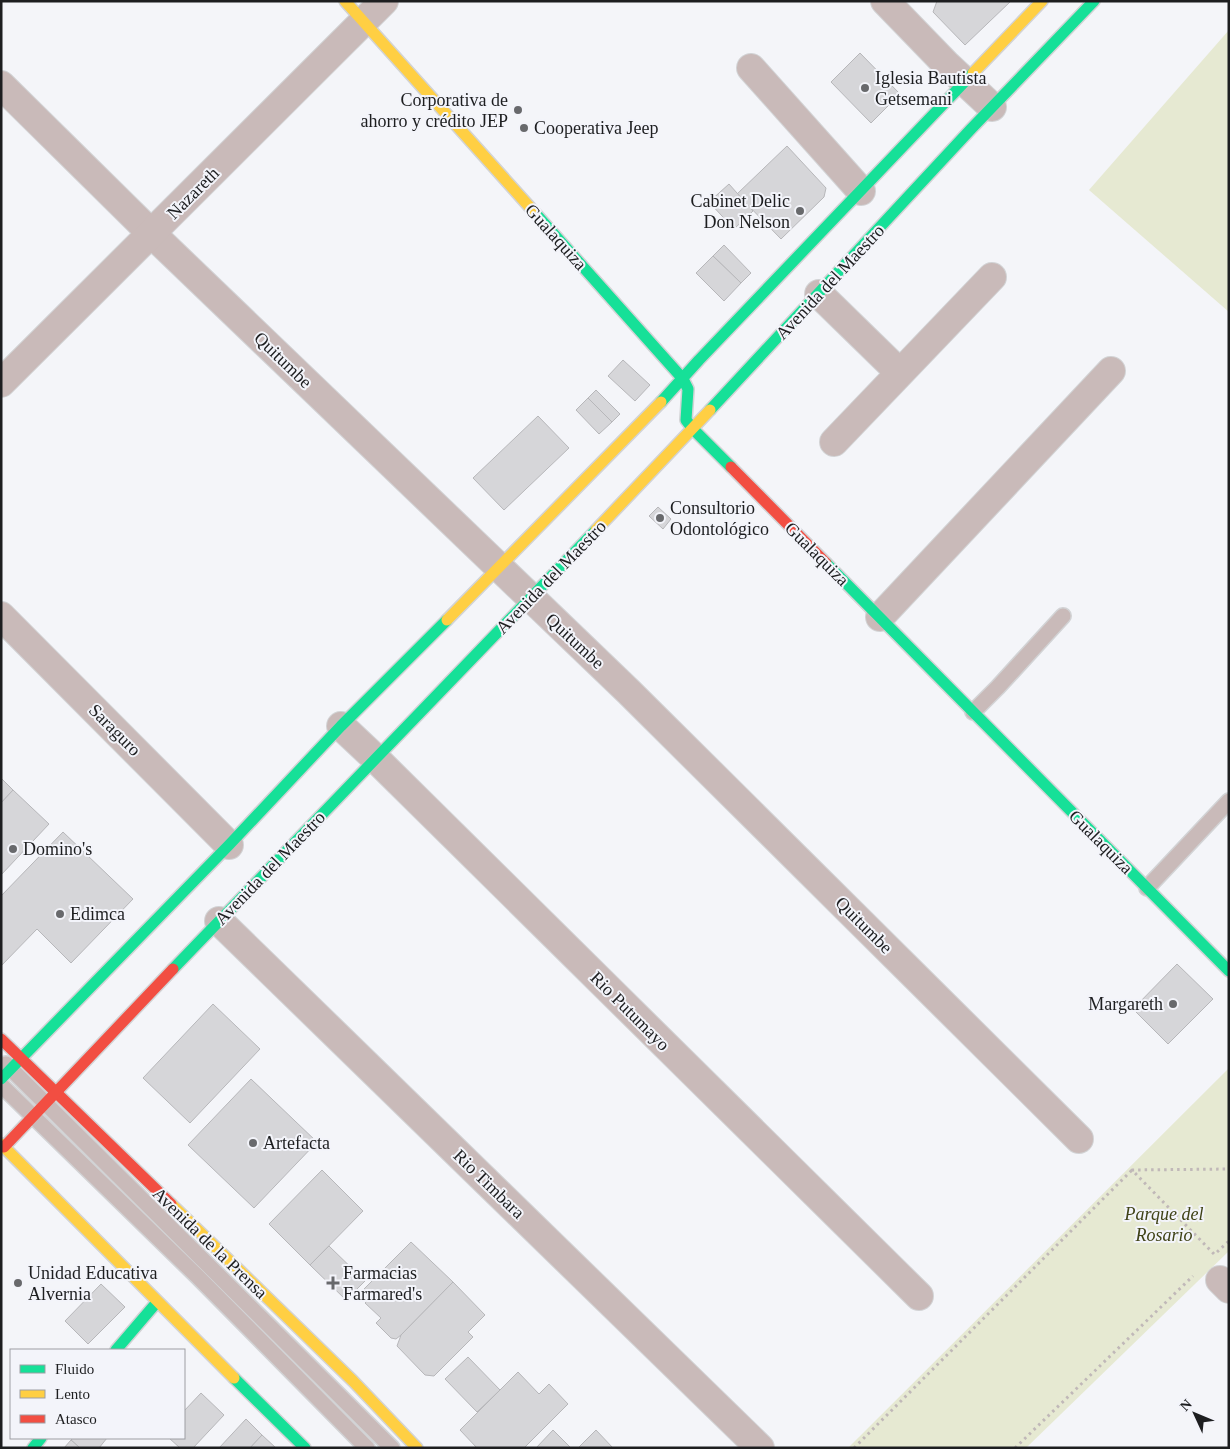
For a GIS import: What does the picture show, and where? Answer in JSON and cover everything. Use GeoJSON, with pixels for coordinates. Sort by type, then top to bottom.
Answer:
{"type":"FeatureCollection","features":[{"type":"Feature","properties":{"kind":"main road","name":"Gualaquiza"},"geometry":{"type":"LineString","coordinates":[[345,1],[682,379],[688,389],[686,420],[693,429],[1229,971]]}},
{"type":"Feature","properties":{"kind":"main road"},"geometry":{"type":"LineString","coordinates":[[1,1039],[9,1067],[229,845],[341,726],[499,568],[1042,1]]}},
{"type":"Feature","properties":{"kind":"main road","name":"Avenida del Maestro"},"geometry":{"type":"LineString","coordinates":[[3,1146],[34,1116],[693,429],[992,107],[1094,1]]}},
{"type":"Feature","properties":{"kind":"main road","name":"Avenida de la Prensa"},"geometry":{"type":"LineString","coordinates":[[51,1098],[353,1381],[417,1448]]}},
{"type":"Feature","properties":{"kind":"main road"},"geometry":{"type":"LineString","coordinates":[[3,1146],[156,1302],[305,1448]]}},
{"type":"Feature","properties":{"kind":"main road"},"geometry":{"type":"LineString","coordinates":[[117,1349],[156,1302]]}},
{"type":"Feature","properties":{"kind":"street","name":"Nazareth"},"geometry":{"type":"LineString","coordinates":[[1,383],[384,1]]}},
{"type":"Feature","properties":{"kind":"street"},"geometry":{"type":"LineString","coordinates":[[885,1],[992,107]]}},
{"type":"Feature","properties":{"kind":"street"},"geometry":{"type":"LineString","coordinates":[[751,68],[861,191]]}},
{"type":"Feature","properties":{"kind":"street","name":"Quitumbe"},"geometry":{"type":"LineString","coordinates":[[1,85],[152,234],[629,692],[1079,1139]]}},
{"type":"Feature","properties":{"kind":"street"},"geometry":{"type":"LineString","coordinates":[[834,442],[992,277]]}},
{"type":"Feature","properties":{"kind":"street"},"geometry":{"type":"LineString","coordinates":[[819,294],[900,372]]}},
{"type":"Feature","properties":{"kind":"street"},"geometry":{"type":"LineString","coordinates":[[880,617],[1111,371]]}},
{"type":"Feature","properties":{"kind":"street","name":"Saraguro"},"geometry":{"type":"LineString","coordinates":[[1,616],[229,845]]}},
{"type":"Feature","properties":{"kind":"street","name":"Rio Putumayo"},"geometry":{"type":"LineString","coordinates":[[341,726],[918,1296]]}},
{"type":"Feature","properties":{"kind":"street","name":"Rio Timbara"},"geometry":{"type":"LineString","coordinates":[[219,921],[760,1448]]}},
{"type":"Feature","properties":{"kind":"lane"},"geometry":{"type":"LineString","coordinates":[[973,712],[1063,616]]}},
{"type":"Feature","properties":{"kind":"lane"},"geometry":{"type":"LineString","coordinates":[[1147,888],[1229,801]]}},
{"type":"Feature","properties":{"kind":"lane"},"geometry":{"type":"LineString","coordinates":[[9,1067],[51,1098],[392,1448]]}},
{"type":"Feature","properties":{"kind":"lane"},"geometry":{"type":"LineString","coordinates":[[1,1085],[197,1276],[367,1448]]}},
{"type":"Feature","properties":{"kind":"path"},"geometry":{"type":"LineString","coordinates":[[854,1448],[1132,1170],[1229,1169]]}},
{"type":"Feature","properties":{"kind":"path"},"geometry":{"type":"LineString","coordinates":[[1132,1170],[1218,1271],[1229,1241]]}},
{"type":"Feature","properties":{"kind":"path"},"geometry":{"type":"LineString","coordinates":[[1015,1448],[1193,1275]]}},
{"type":"Feature","properties":{"kind":"green space"},"geometry":{"type":"Polygon","coordinates":[[[1229,30],[1229,312],[1089,190],[1229,30]]]}},
{"type":"Feature","properties":{"kind":"green space","name":"Parque del Rosario"},"geometry":{"type":"Polygon","coordinates":[[[1229,1068],[1229,1251],[1026,1448],[848,1448],[1229,1068]]]}},
{"type":"Feature","properties":{"kind":"building"},"geometry":{"type":"Polygon","coordinates":[[[937,1],[1011,1],[965,45],[933,12],[937,1]]]}},
{"type":"Feature","properties":{"kind":"building","name":"Iglesia Bautista Getsemani"},"geometry":{"type":"Polygon","coordinates":[[[860,53],[900,94],[871,123],[831,82],[860,53]]]}},
{"type":"Feature","properties":{"kind":"building"},"geometry":{"type":"Polygon","coordinates":[[[787,146],[826,188],[824,197],[781,239],[737,194],[787,146]]]}},
{"type":"Feature","properties":{"kind":"building"},"geometry":{"type":"Polygon","coordinates":[[[729,184],[753,211],[734,229],[709,202],[729,184]]]}},
{"type":"Feature","properties":{"kind":"building"},"geometry":{"type":"Polygon","coordinates":[[[724,245],[751,273],[741,283],[713,256],[724,245]]]}},
{"type":"Feature","properties":{"kind":"building"},"geometry":{"type":"Polygon","coordinates":[[[713,256],[741,283],[724,301],[696,273],[713,256]]]}},
{"type":"Feature","properties":{"kind":"building"},"geometry":{"type":"Polygon","coordinates":[[[623,360],[650,385],[635,401],[608,376],[623,360]]]}},
{"type":"Feature","properties":{"kind":"building"},"geometry":{"type":"Polygon","coordinates":[[[596,390],[620,414],[612,422],[588,398],[596,390]]]}},
{"type":"Feature","properties":{"kind":"building"},"geometry":{"type":"Polygon","coordinates":[[[588,398],[612,422],[599,434],[576,410],[588,398]]]}},
{"type":"Feature","properties":{"kind":"building"},"geometry":{"type":"Polygon","coordinates":[[[538,416],[569,448],[504,510],[473,478],[538,416]]]}},
{"type":"Feature","properties":{"kind":"building","name":"Consultorio Odontológico"},"geometry":{"type":"Polygon","coordinates":[[[658,507],[671,519],[663,529],[649,516],[658,507]]]}},
{"type":"Feature","properties":{"kind":"building"},"geometry":{"type":"Polygon","coordinates":[[[1,778],[13,790],[1,803],[1,778]]]}},
{"type":"Feature","properties":{"kind":"building","name":"Domino's"},"geometry":{"type":"Polygon","coordinates":[[[13,790],[49,824],[1,875],[1,803],[13,790]]]}},
{"type":"Feature","properties":{"kind":"building","name":"Edimca"},"geometry":{"type":"Polygon","coordinates":[[[63,832],[133,899],[71,963],[37,929],[1,966],[1,896],[63,832]]]}},
{"type":"Feature","properties":{"kind":"building","name":"Margareth"},"geometry":{"type":"Polygon","coordinates":[[[1177,964],[1213,999],[1168,1044],[1133,1009],[1177,964]]]}},
{"type":"Feature","properties":{"kind":"building"},"geometry":{"type":"Polygon","coordinates":[[[213,1004],[260,1049],[190,1123],[143,1078],[213,1004]]]}},
{"type":"Feature","properties":{"kind":"building","name":"Artefacta"},"geometry":{"type":"Polygon","coordinates":[[[251,1079],[317,1142],[254,1208],[188,1145],[251,1079]]]}},
{"type":"Feature","properties":{"kind":"building"},"geometry":{"type":"Polygon","coordinates":[[[322,1170],[363,1211],[310,1265],[269,1224],[322,1170]]]}},
{"type":"Feature","properties":{"kind":"building"},"geometry":{"type":"Polygon","coordinates":[[[411,1242],[453,1282],[396,1339],[391,1338],[376,1323],[381,1318],[365,1303],[372,1296],[364,1289],[411,1242]]]}},
{"type":"Feature","properties":{"kind":"building"},"geometry":{"type":"Polygon","coordinates":[[[329,1246],[365,1281],[346,1300],[310,1265],[329,1246]]]}},
{"type":"Feature","properties":{"kind":"building"},"geometry":{"type":"Polygon","coordinates":[[[453,1282],[485,1315],[468,1332],[473,1337],[434,1376],[425,1375],[397,1346],[401,1335],[453,1282]]]}},
{"type":"Feature","properties":{"kind":"building"},"geometry":{"type":"Polygon","coordinates":[[[101,1284],[125,1307],[88,1344],[65,1321],[101,1284]]]}},
{"type":"Feature","properties":{"kind":"building"},"geometry":{"type":"Polygon","coordinates":[[[468,1357],[500,1390],[477,1412],[445,1379],[468,1357]]]}},
{"type":"Feature","properties":{"kind":"building"},"geometry":{"type":"Polygon","coordinates":[[[518,1372],[539,1394],[549,1384],[568,1404],[524,1448],[477,1448],[460,1430],[518,1372]]]}},
{"type":"Feature","properties":{"kind":"building"},"geometry":{"type":"Polygon","coordinates":[[[201,1393],[224,1415],[193,1448],[180,1448],[170,1439],[185,1439],[185,1410],[201,1393]]]}},
{"type":"Feature","properties":{"kind":"building"},"geometry":{"type":"Polygon","coordinates":[[[246,1419],[262,1435],[250,1448],[219,1448],[246,1419]]]}},
{"type":"Feature","properties":{"kind":"building"},"geometry":{"type":"Polygon","coordinates":[[[553,1430],[571,1448],[536,1448],[553,1430]]]}},
{"type":"Feature","properties":{"kind":"building"},"geometry":{"type":"Polygon","coordinates":[[[596,1430],[613,1448],[578,1448],[596,1430]]]}},
{"type":"Feature","properties":{"kind":"building"},"geometry":{"type":"Polygon","coordinates":[[[262,1435],[276,1448],[250,1448],[262,1435]]]}},
{"type":"Feature","properties":{"kind":"building"},"geometry":{"type":"Polygon","coordinates":[[[106,1439],[99,1448],[80,1448],[71,1440],[106,1439]]]}},
{"type":"Feature","properties":{"kind":"building"},"geometry":{"type":"Polygon","coordinates":[[[71,1440],[80,1448],[64,1448],[71,1440]]]}},
{"type":"Feature","properties":{"kind":"traffic: fast"},"geometry":{"type":"LineString","coordinates":[[710,410],[971,129],[1094,1]]}},
{"type":"Feature","properties":{"kind":"traffic: fast"},"geometry":{"type":"LineString","coordinates":[[661,402],[973,73]]}},
{"type":"Feature","properties":{"kind":"traffic: fast"},"geometry":{"type":"LineString","coordinates":[[535,213],[683,379],[688,389],[686,420],[731,467]]}},
{"type":"Feature","properties":{"kind":"traffic: fast"},"geometry":{"type":"LineString","coordinates":[[173,969],[596,530]]}},
{"type":"Feature","properties":{"kind":"traffic: fast"},"geometry":{"type":"LineString","coordinates":[[826,563],[1229,971]]}},
{"type":"Feature","properties":{"kind":"traffic: fast"},"geometry":{"type":"LineString","coordinates":[[1,1079],[229,845],[341,726],[447,620]]}},
{"type":"Feature","properties":{"kind":"traffic: fast"},"geometry":{"type":"LineString","coordinates":[[117,1349],[157,1302]]}},
{"type":"Feature","properties":{"kind":"traffic: fast"},"geometry":{"type":"LineString","coordinates":[[234,1378],[305,1448]]}},
{"type":"Feature","properties":{"kind":"traffic: fast"},"geometry":{"type":"LineString","coordinates":[[33,1448],[40,1439]]}},
{"type":"Feature","properties":{"kind":"traffic: slow"},"geometry":{"type":"LineString","coordinates":[[345,1],[535,213]]}},
{"type":"Feature","properties":{"kind":"traffic: slow"},"geometry":{"type":"LineString","coordinates":[[973,73],[1042,1]]}},
{"type":"Feature","properties":{"kind":"traffic: slow"},"geometry":{"type":"LineString","coordinates":[[447,620],[661,402]]}},
{"type":"Feature","properties":{"kind":"traffic: slow"},"geometry":{"type":"LineString","coordinates":[[596,530],[710,410]]}},
{"type":"Feature","properties":{"kind":"traffic: slow"},"geometry":{"type":"LineString","coordinates":[[1,1144],[234,1378]]}},
{"type":"Feature","properties":{"kind":"traffic: slow"},"geometry":{"type":"LineString","coordinates":[[171,1204],[353,1381],[417,1448]]}},
{"type":"Feature","properties":{"kind":"traffic: jam"},"geometry":{"type":"LineString","coordinates":[[731,467],[826,563]]}},
{"type":"Feature","properties":{"kind":"traffic: jam"},"geometry":{"type":"LineString","coordinates":[[4,1147],[173,969]]}},
{"type":"Feature","properties":{"kind":"traffic: jam"},"geometry":{"type":"LineString","coordinates":[[1,1039],[171,1204]]}},
{"type":"Feature","properties":{"kind":"place","name":"Iglesia Bautista Getsemani"},"geometry":{"type":"Point","coordinates":[865,88]}},
{"type":"Feature","properties":{"kind":"place","name":"Corporativa de ahorro y crédito JEP"},"geometry":{"type":"Point","coordinates":[518,110]}},
{"type":"Feature","properties":{"kind":"place","name":"Cooperativa Jeep"},"geometry":{"type":"Point","coordinates":[524,128]}},
{"type":"Feature","properties":{"kind":"place","name":"Cabinet Delic Don Nelson"},"geometry":{"type":"Point","coordinates":[800,211]}},
{"type":"Feature","properties":{"kind":"place","name":"Consultorio Odontológico"},"geometry":{"type":"Point","coordinates":[660,518]}},
{"type":"Feature","properties":{"kind":"place","name":"Domino's"},"geometry":{"type":"Point","coordinates":[13,849]}},
{"type":"Feature","properties":{"kind":"place","name":"Edimca"},"geometry":{"type":"Point","coordinates":[60,914]}},
{"type":"Feature","properties":{"kind":"place","name":"Margareth"},"geometry":{"type":"Point","coordinates":[1173,1004]}},
{"type":"Feature","properties":{"kind":"place","name":"Artefacta"},"geometry":{"type":"Point","coordinates":[253,1143]}},
{"type":"Feature","properties":{"kind":"place","name":"Unidad Educativa Alvernia"},"geometry":{"type":"Point","coordinates":[18,1283]}},
{"type":"Feature","properties":{"kind":"place","name":"Farmacias Farmared's"},"geometry":{"type":"Point","coordinates":[333,1283]}}]}
